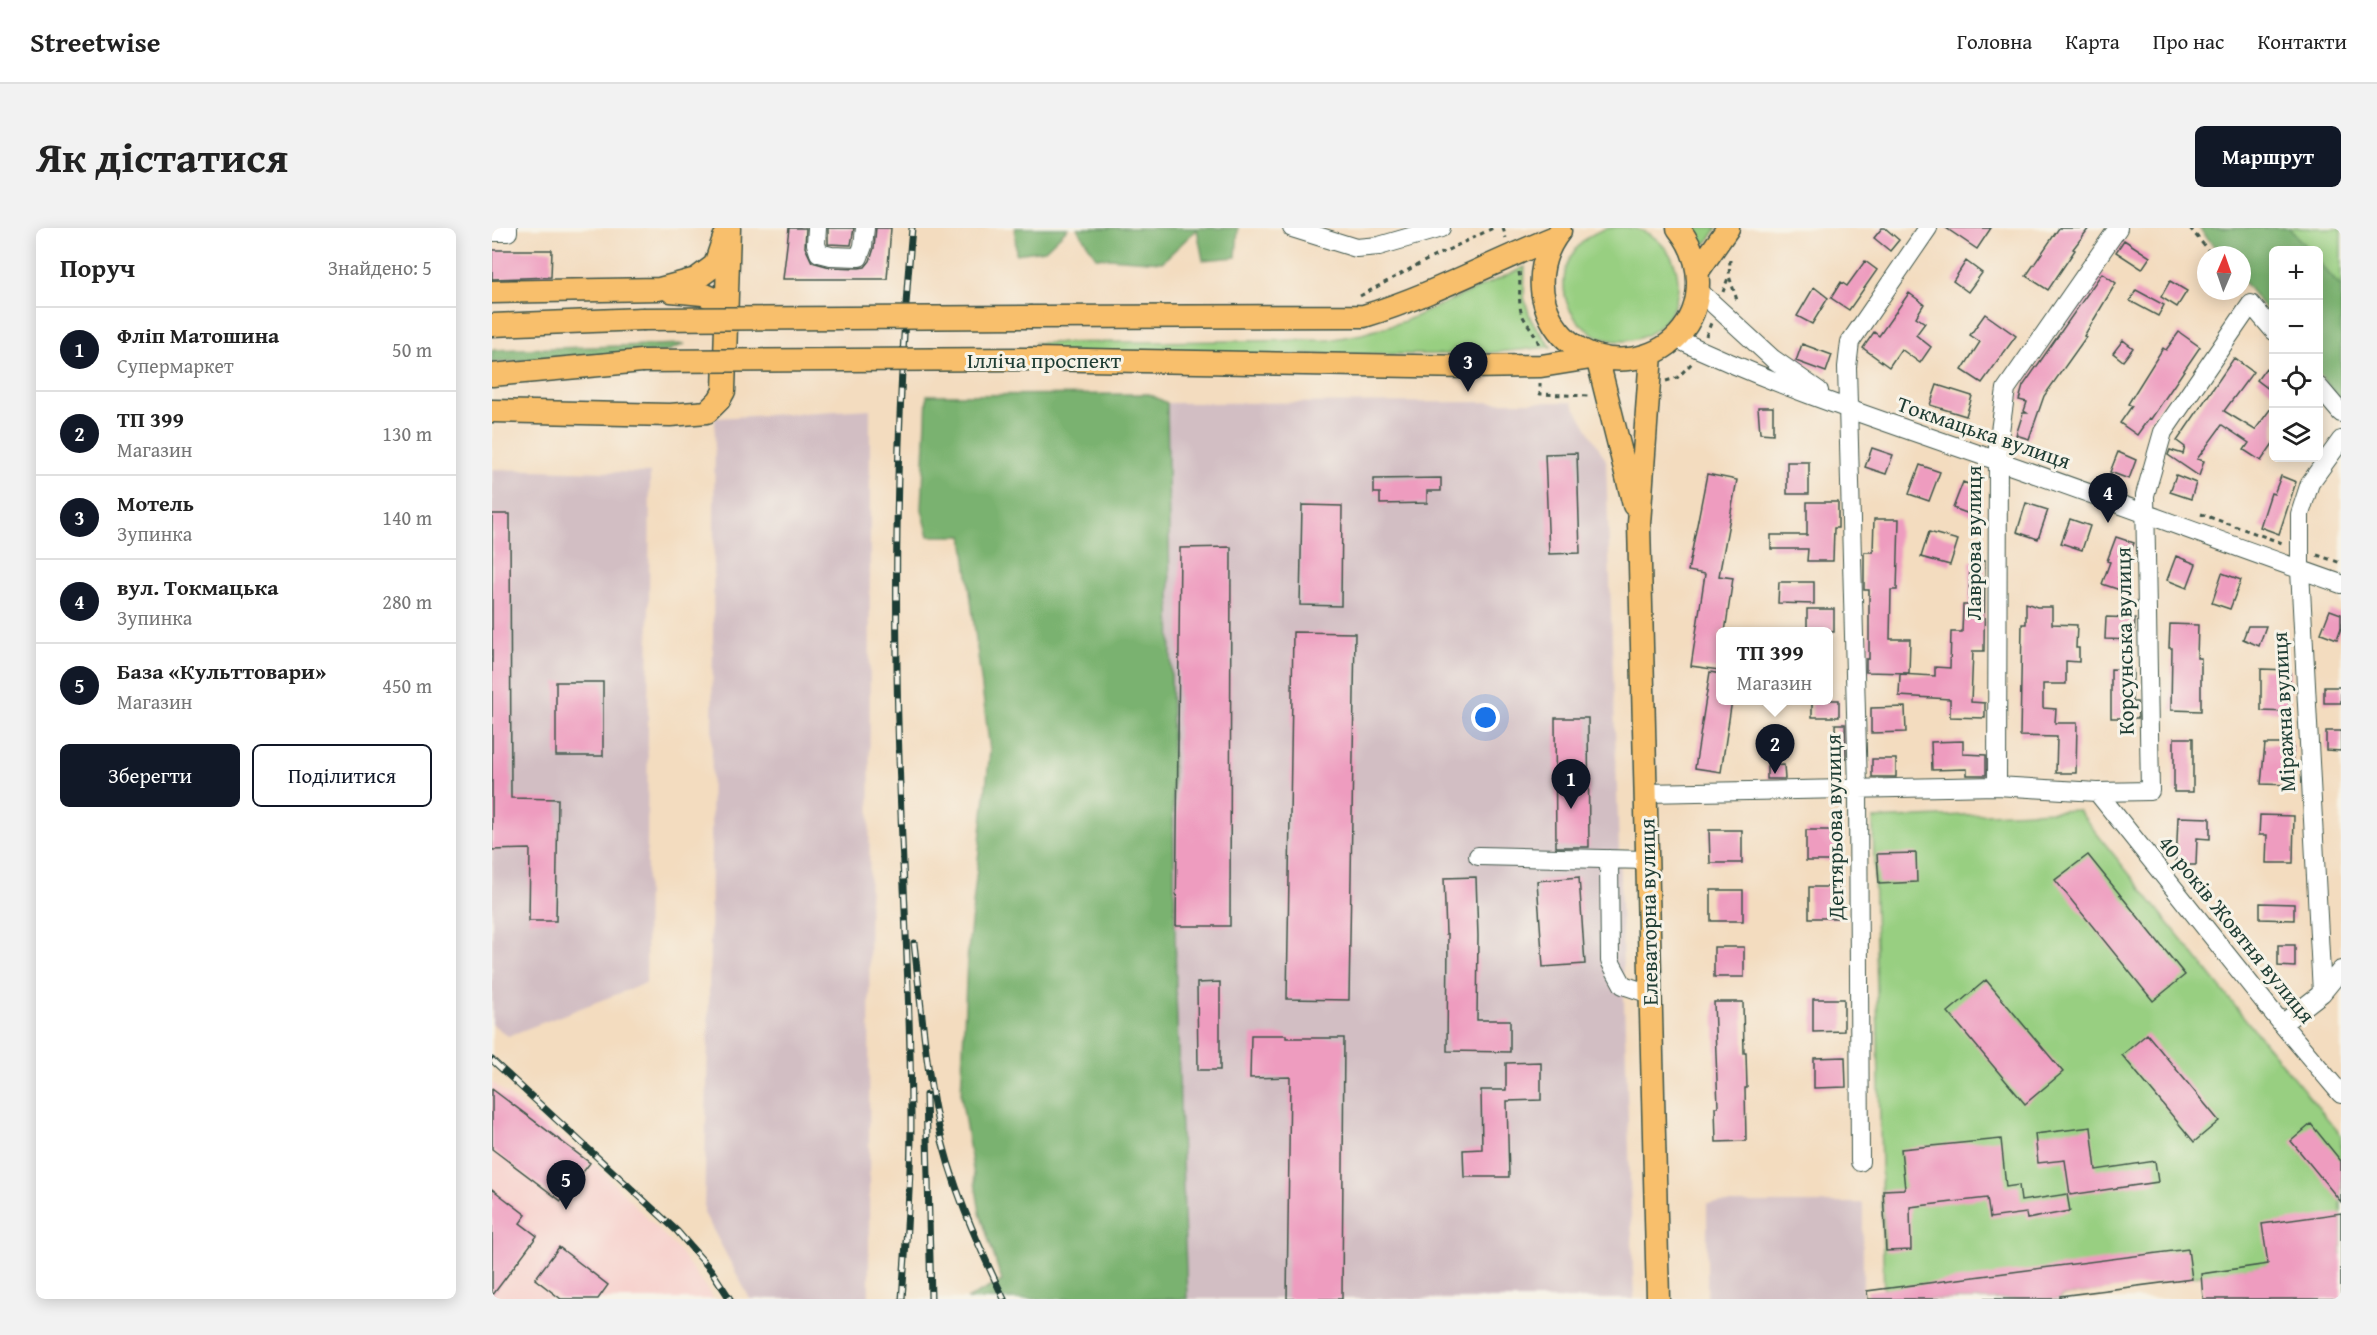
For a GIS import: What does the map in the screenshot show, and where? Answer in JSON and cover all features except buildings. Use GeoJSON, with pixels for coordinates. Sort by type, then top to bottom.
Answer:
{"type":"FeatureCollection","features":[{"type":"Feature","properties":{"kind":"main road"},"geometry":{"type":"LineString","coordinates":[[659,289],[696,279],[715,265],[728,228]]}},
{"type":"Feature","properties":{"kind":"main road"},"geometry":{"type":"LineString","coordinates":[[492,411],[669,415],[707,412],[724,391],[728,228]]}},
{"type":"Feature","properties":{"kind":"main road"},"geometry":{"type":"LineString","coordinates":[[1678,228],[1692,249],[1698,281]]}},
{"type":"Feature","properties":{"kind":"main road"},"geometry":{"type":"LineString","coordinates":[[1555,231],[1542,273],[1544,302],[1549,315],[1560,333],[1577,347],[1597,357],[1624,360],[1650,354],[1675,338],[1692,315],[1698,281],[1728,228]]}},
{"type":"Feature","properties":{"kind":"main road","name":"Ілліча проспект"},"geometry":{"type":"LineString","coordinates":[[492,325],[642,319],[1364,316],[1404,304],[1512,254],[1555,231]]}},
{"type":"Feature","properties":{"kind":"main road"},"geometry":{"type":"LineString","coordinates":[[492,292],[659,289],[703,294],[717,300],[726,322]]}},
{"type":"Feature","properties":{"kind":"main road","name":"Елеваторна вулиця"},"geometry":{"type":"LineString","coordinates":[[1650,354],[1639,524],[1658,1299]]}},
{"type":"Feature","properties":{"kind":"main road","name":"Ілліча проспект"},"geometry":{"type":"LineString","coordinates":[[492,375],[642,361],[1032,359],[1468,367],[1540,366],[1597,357]]}},
{"type":"Feature","properties":{"kind":"main road","name":"Елеваторна вулиця"},"geometry":{"type":"LineString","coordinates":[[1597,357],[1639,524]]}},
{"type":"Feature","properties":{"kind":"street"},"geometry":{"type":"LineString","coordinates":[[492,232],[508,232],[508,228]]}},
{"type":"Feature","properties":{"kind":"street"},"geometry":{"type":"LineString","coordinates":[[818,228],[816,244],[819,253],[858,265],[865,228]]}},
{"type":"Feature","properties":{"kind":"street"},"geometry":{"type":"LineString","coordinates":[[1292,228],[1356,248],[1379,246],[1404,233],[1441,228]]}},
{"type":"Feature","properties":{"kind":"street","name":"Дегтярьова вулиця"},"geometry":{"type":"LineString","coordinates":[[1860,1162],[1858,789],[1847,367],[1850,342],[1928,228]]}},
{"type":"Feature","properties":{"kind":"street","name":"Лаврова вулиця"},"geometry":{"type":"LineString","coordinates":[[1997,786],[1997,461],[2006,389],[2118,228]]}},
{"type":"Feature","properties":{"kind":"street","name":"Токмацька вулиця"},"geometry":{"type":"LineString","coordinates":[[1698,281],[1773,359],[1848,410]]}},
{"type":"Feature","properties":{"kind":"street","name":"Корсунська вулиця"},"geometry":{"type":"LineString","coordinates":[[2097,792],[2150,791],[2145,495],[2163,432],[2251,304],[2269,325]]}},
{"type":"Feature","properties":{"kind":"street","name":"Ілліча проспект"},"geometry":{"type":"LineString","coordinates":[[492,317],[642,319]]}},
{"type":"Feature","properties":{"kind":"street","name":"Токмацька вулиця"},"geometry":{"type":"LineString","coordinates":[[1675,338],[1755,374],[1848,410],[2341,584]]}},
{"type":"Feature","properties":{"kind":"street"},"geometry":{"type":"LineString","coordinates":[[2323,391],[2341,413]]}},
{"type":"Feature","properties":{"kind":"street","name":"Міражна вулиця"},"geometry":{"type":"LineString","coordinates":[[2322,993],[2300,570],[2300,514],[2310,483],[2341,440]]}},
{"type":"Feature","properties":{"kind":"street"},"geometry":{"type":"LineString","coordinates":[[1645,793],[1997,786],[2097,792]]}},
{"type":"Feature","properties":{"kind":"street","name":"40 років Жовтня вулиця"},"geometry":{"type":"LineString","coordinates":[[2097,792],[2282,1024],[2341,1094]]}},
{"type":"Feature","properties":{"kind":"street"},"geometry":{"type":"LineString","coordinates":[[1478,856],[1647,860]]}},
{"type":"Feature","properties":{"kind":"street"},"geometry":{"type":"LineString","coordinates":[[1610,859],[1610,961],[1623,985],[1650,994]]}},
{"type":"Feature","properties":{"kind":"street"},"geometry":{"type":"LineString","coordinates":[[2282,1024],[2322,993],[2341,970]]}},
{"type":"Feature","properties":{"kind":"path"},"geometry":{"type":"LineString","coordinates":[[1356,298],[1493,228]]}},
{"type":"Feature","properties":{"kind":"path"},"geometry":{"type":"LineString","coordinates":[[2190,228],[2205,246]]}},
{"type":"Feature","properties":{"kind":"shaded area"},"geometry":{"type":"Polygon","coordinates":[[[1572,402],[1606,460],[1634,1299],[1187,1299],[1176,993],[1167,403],[1572,402]]]}},
{"type":"Feature","properties":{"kind":"shaded area"},"geometry":{"type":"Polygon","coordinates":[[[870,409],[869,1299],[750,1299],[704,1213],[710,948],[715,418],[870,409]]]}},
{"type":"Feature","properties":{"kind":"shaded area"},"geometry":{"type":"Polygon","coordinates":[[[492,469],[650,473],[646,983],[508,1036],[492,1024],[492,469]]]}},
{"type":"Feature","properties":{"kind":"shaded area"},"geometry":{"type":"Polygon","coordinates":[[[492,1082],[599,1168],[680,1252],[714,1299],[492,1299],[492,1082]]]}},
{"type":"Feature","properties":{"kind":"shaded area"},"geometry":{"type":"Polygon","coordinates":[[[1707,1203],[1863,1203],[1863,1299],[1707,1299],[1707,1203]]]}},
{"type":"Feature","properties":{"kind":"green space"},"geometry":{"type":"Polygon","coordinates":[[[1621,227],[1643,232],[1661,244],[1673,262],[1678,284],[1673,306],[1661,324],[1643,336],[1621,341],[1599,336],[1581,324],[1569,306],[1564,284],[1569,262],[1581,244],[1599,232],[1621,227]]]}},
{"type":"Feature","properties":{"kind":"green space"},"geometry":{"type":"Polygon","coordinates":[[[1015,228],[1068,228],[1045,250],[1016,254],[1015,228]]]}},
{"type":"Feature","properties":{"kind":"green space"},"geometry":{"type":"Polygon","coordinates":[[[1077,228],[1238,228],[1236,257],[1203,260],[1197,229],[1162,262],[1096,257],[1077,228]]]}},
{"type":"Feature","properties":{"kind":"green space"},"geometry":{"type":"Polygon","coordinates":[[[1694,228],[1717,228],[1707,243],[1701,242],[1694,228]]]}},
{"type":"Feature","properties":{"kind":"green space"},"geometry":{"type":"Polygon","coordinates":[[[2199,228],[2289,228],[2305,246],[2269,246],[2269,314],[2251,291],[2251,246],[2214,246],[2199,228]]]}},
{"type":"Feature","properties":{"kind":"green space"},"geometry":{"type":"Polygon","coordinates":[[[2238,228],[2341,228],[2341,349],[2323,327],[2323,246],[2269,247],[2238,228]]]}},
{"type":"Feature","properties":{"kind":"green space"},"geometry":{"type":"Polygon","coordinates":[[[1525,267],[1524,297],[1531,320],[1551,347],[1476,354],[1143,355],[1054,352],[1034,343],[1329,340],[1362,334],[1405,321],[1525,267]]]}},
{"type":"Feature","properties":{"kind":"green space"},"geometry":{"type":"Polygon","coordinates":[[[2323,267],[2341,287],[2341,401],[2323,379],[2323,267]]]}},
{"type":"Feature","properties":{"kind":"green space"},"geometry":{"type":"Polygon","coordinates":[[[685,344],[665,352],[492,363],[492,350],[685,344]]]}},
{"type":"Feature","properties":{"kind":"green space"},"geometry":{"type":"Polygon","coordinates":[[[1149,394],[1167,403],[1176,993],[1187,1299],[967,1299],[1002,1281],[980,1213],[961,1096],[967,959],[990,751],[963,536],[929,536],[922,510],[927,395],[1149,394]]]}},
{"type":"Feature","properties":{"kind":"green space"},"geometry":{"type":"Polygon","coordinates":[[[2078,810],[2341,1135],[2341,1254],[2060,1296],[2060,1299],[1884,1299],[1873,819],[2078,810]]]}},
{"type":"Feature","properties":{"kind":"railway"},"geometry":{"type":"LineString","coordinates":[[902,1299],[911,1127],[898,722],[897,555],[901,391],[912,228]]}},
{"type":"Feature","properties":{"kind":"railway"},"geometry":{"type":"LineString","coordinates":[[914,943],[929,1075],[942,1142],[965,1211],[1004,1299]]}},
{"type":"Feature","properties":{"kind":"railway"},"geometry":{"type":"LineString","coordinates":[[492,1060],[677,1231],[711,1270],[730,1299]]}},
{"type":"Feature","properties":{"kind":"railway"},"geometry":{"type":"LineString","coordinates":[[926,1095],[931,1299]]}},
{"type":"Feature","properties":{"kind":"place","name":"Мотель"},"geometry":{"type":"Point","coordinates":[1468,392]}},
{"type":"Feature","properties":{"kind":"place","name":"вул. Токмацька"},"geometry":{"type":"Point","coordinates":[2108,523]}},
{"type":"Feature","properties":{"kind":"place","name":"ТП 399"},"geometry":{"type":"Point","coordinates":[1775,774]}},
{"type":"Feature","properties":{"kind":"place","name":"Фліп Матошина"},"geometry":{"type":"Point","coordinates":[1571,809]}},
{"type":"Feature","properties":{"kind":"place","name":"База «Культтовари»"},"geometry":{"type":"Point","coordinates":[566,1210]}}]}
